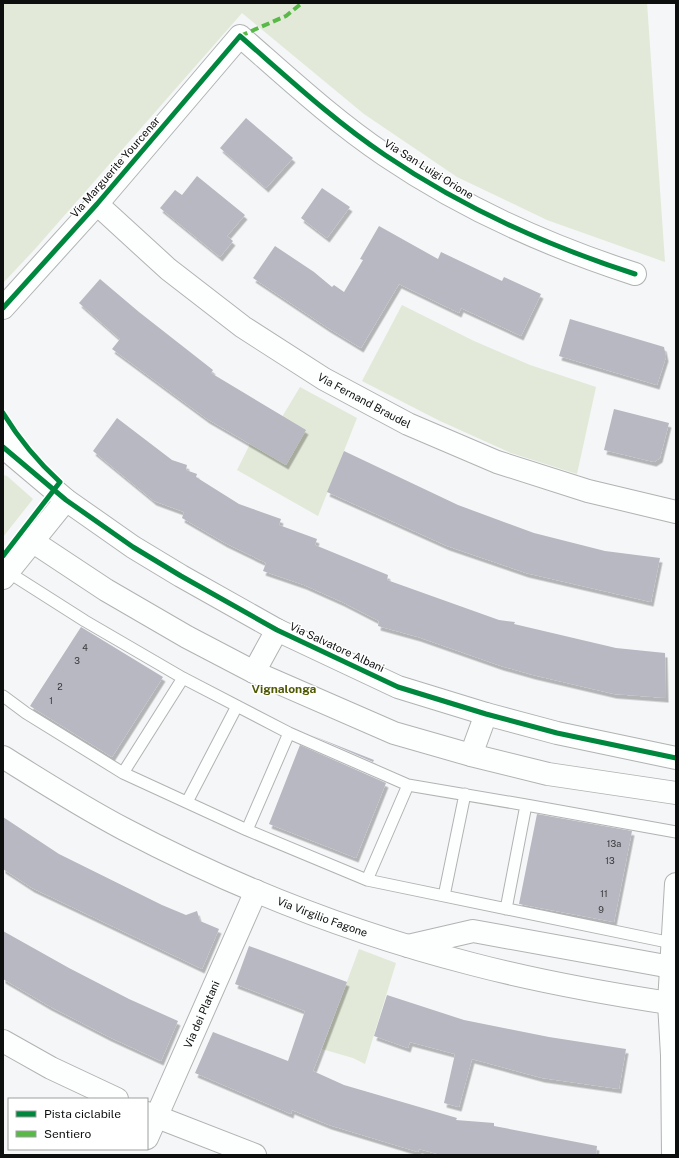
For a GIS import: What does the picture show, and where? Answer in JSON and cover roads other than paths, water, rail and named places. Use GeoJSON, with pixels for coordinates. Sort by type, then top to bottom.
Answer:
{"type":"FeatureCollection","features":[{"type":"Feature","properties":{"kind":"street","name":"Via Marguerite Yourcenar"},"geometry":{"type":"LineString","coordinates":[[3,308],[98,204],[240,36]]}},
{"type":"Feature","properties":{"kind":"street","name":"Via San Luigi Orione"},"geometry":{"type":"LineString","coordinates":[[240,36],[346,127],[423,180],[463,203],[518,230],[590,260],[634,274]]}},
{"type":"Feature","properties":{"kind":"street","name":"Via Fernand Braudel"},"geometry":{"type":"LineString","coordinates":[[98,204],[168,269],[243,327],[331,383],[408,424],[496,462],[588,491],[676,512]]}},
{"type":"Feature","properties":{"kind":"street"},"geometry":{"type":"LineString","coordinates":[[3,428],[28,468]]}},
{"type":"Feature","properties":{"kind":"street","name":"Via Salvatore Albani"},"geometry":{"type":"LineString","coordinates":[[3,447],[66,500],[147,555],[181,576],[277,630],[398,687],[486,714],[557,733],[676,758]]}},
{"type":"Feature","properties":{"kind":"street"},"geometry":{"type":"LineString","coordinates":[[6,575],[66,500]]}},
{"type":"Feature","properties":{"kind":"street"},"geometry":{"type":"LineString","coordinates":[[32,541],[106,590],[187,637],[254,672],[394,733],[471,755],[548,774],[676,793]]}},
{"type":"Feature","properties":{"kind":"street"},"geometry":{"type":"LineString","coordinates":[[254,672],[277,630]]}},
{"type":"Feature","properties":{"kind":"street"},"geometry":{"type":"LineString","coordinates":[[471,755],[486,714]]}},
{"type":"Feature","properties":{"kind":"street","name":"Via Virgilio Fagone"},"geometry":{"type":"LineString","coordinates":[[3,757],[60,793],[123,828],[189,861],[256,891],[331,921],[407,946],[537,980],[603,993],[669,1003]]}},
{"type":"Feature","properties":{"kind":"street"},"geometry":{"type":"LineString","coordinates":[[673,1155],[672,1055],[669,1003],[676,884]]}},
{"type":"Feature","properties":{"kind":"street","name":"Via dei Platani"},"geometry":{"type":"LineString","coordinates":[[148,1133],[152,1115],[256,891]]}},
{"type":"Feature","properties":{"kind":"street"},"geometry":{"type":"LineString","coordinates":[[407,946],[473,931],[671,967]]}},
{"type":"Feature","properties":{"kind":"street"},"geometry":{"type":"LineString","coordinates":[[3,1041],[51,1068],[115,1098]]}},
{"type":"Feature","properties":{"kind":"street"},"geometry":{"type":"LineString","coordinates":[[152,1115],[255,1155]]}},
{"type":"Feature","properties":{"kind":"lane"},"geometry":{"type":"LineString","coordinates":[[6,575],[183,678],[289,734],[408,785],[676,832]]}},
{"type":"Feature","properties":{"kind":"lane"},"geometry":{"type":"LineString","coordinates":[[123,773],[183,678]]}},
{"type":"Feature","properties":{"kind":"lane"},"geometry":{"type":"LineString","coordinates":[[3,696],[26,713],[123,773],[247,830],[367,880],[672,943]]}},
{"type":"Feature","properties":{"kind":"lane"},"geometry":{"type":"LineString","coordinates":[[188,802],[237,706]]}},
{"type":"Feature","properties":{"kind":"lane"},"geometry":{"type":"LineString","coordinates":[[247,830],[289,734]]}},
{"type":"Feature","properties":{"kind":"lane"},"geometry":{"type":"LineString","coordinates":[[367,880],[408,785]]}},
{"type":"Feature","properties":{"kind":"lane"},"geometry":{"type":"LineString","coordinates":[[444,896],[465,794]]}},
{"type":"Feature","properties":{"kind":"lane"},"geometry":{"type":"LineString","coordinates":[[506,909],[526,805]]}},
{"type":"Feature","properties":{"kind":"district","name":"Vignalonga"},"geometry":{"type":"Point","coordinates":[284,689]}}]}
